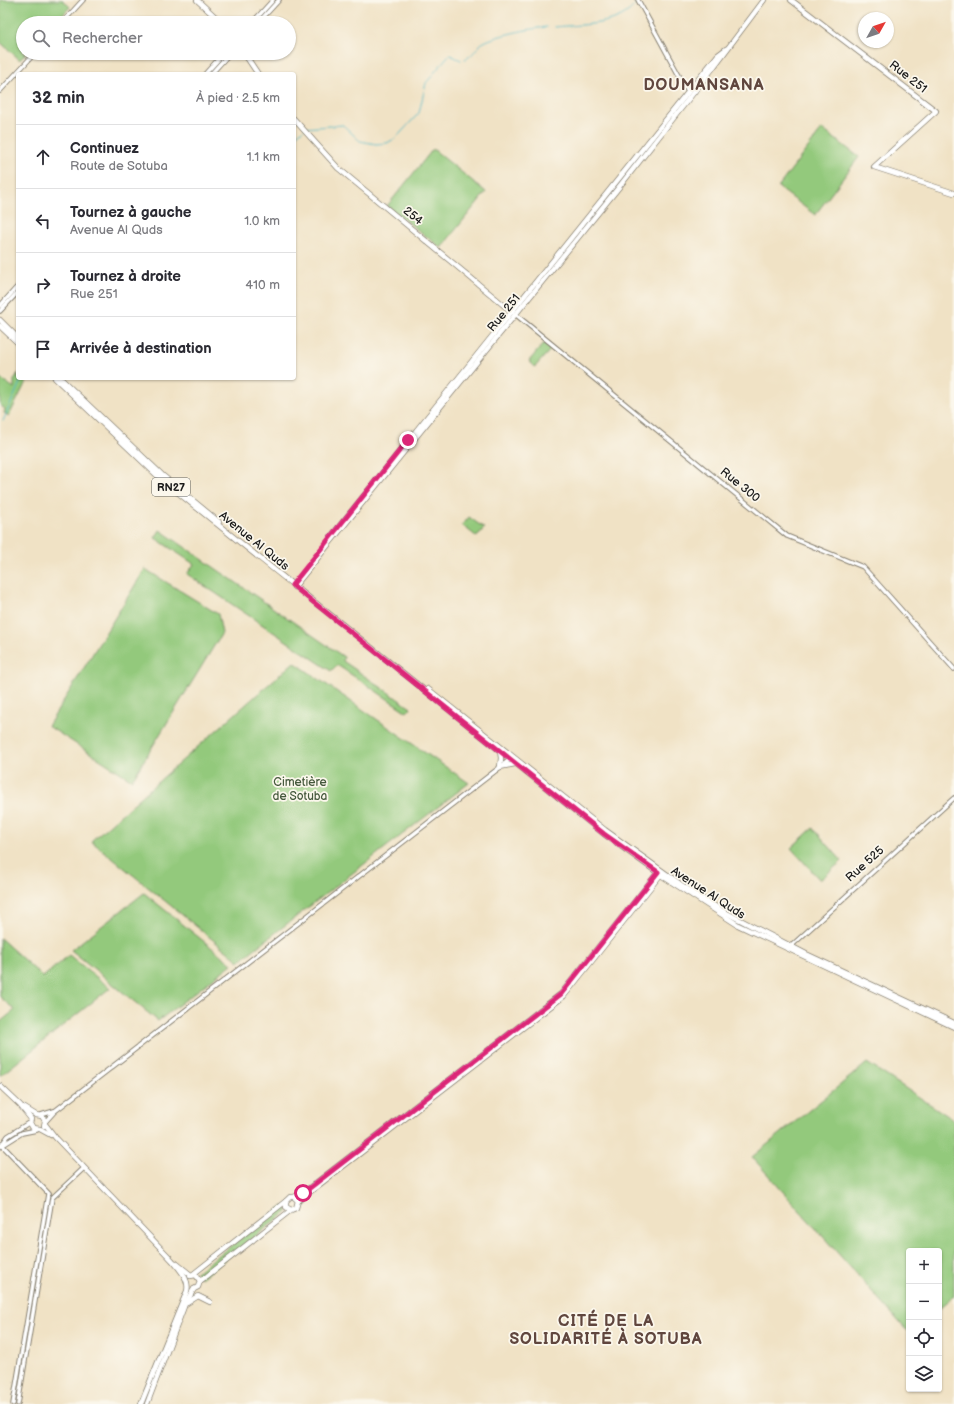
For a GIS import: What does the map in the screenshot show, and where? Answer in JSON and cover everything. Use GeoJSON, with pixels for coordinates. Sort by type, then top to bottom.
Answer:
{"type":"FeatureCollection","features":[{"type":"Feature","properties":{"kind":"main road"},"geometry":{"type":"LineString","coordinates":[[197,0],[214,16]]}},
{"type":"Feature","properties":{"kind":"main road"},"geometry":{"type":"LineString","coordinates":[[202,0],[219,16]]}},
{"type":"Feature","properties":{"kind":"main road","name":"Rue 251"},"geometry":{"type":"LineString","coordinates":[[294,585],[713,68],[764,0]]}},
{"type":"Feature","properties":{"kind":"main road","name":"Rue 251"},"geometry":{"type":"LineString","coordinates":[[791,0],[936,111],[874,167],[954,193]]}},
{"type":"Feature","properties":{"kind":"main road","name":"Rue 251"},"geometry":{"type":"LineString","coordinates":[[514,313],[688,92],[718,55],[726,49]]}},
{"type":"Feature","properties":{"kind":"main road"},"geometry":{"type":"LineString","coordinates":[[249,60],[257,72]]}},
{"type":"Feature","properties":{"kind":"main road","name":"254"},"geometry":{"type":"LineString","coordinates":[[296,122],[338,168],[514,313]]}},
{"type":"Feature","properties":{"kind":"main road"},"geometry":{"type":"LineString","coordinates":[[0,320],[16,336]]}},
{"type":"Feature","properties":{"kind":"main road"},"geometry":{"type":"LineString","coordinates":[[0,326],[16,341]]}},
{"type":"Feature","properties":{"kind":"main road","name":"Avenue Al Quds"},"geometry":{"type":"LineString","coordinates":[[57,380],[161,479],[512,758],[660,872]]}},
{"type":"Feature","properties":{"kind":"main road","name":"Avenue Al Quds"},"geometry":{"type":"LineString","coordinates":[[62,380],[162,475],[294,585],[500,751],[512,758],[517,764],[604,834],[660,872],[721,910],[789,948],[954,1027]]}},
{"type":"Feature","properties":{"kind":"main road"},"geometry":{"type":"LineString","coordinates":[[500,751],[500,766],[517,764]]}},
{"type":"Feature","properties":{"kind":"main road"},"geometry":{"type":"LineString","coordinates":[[140,1404],[191,1275],[288,1199],[303,1193],[561,994],[660,872]]}},
{"type":"Feature","properties":{"kind":"main road"},"geometry":{"type":"LineString","coordinates":[[148,1404],[185,1304],[194,1289],[199,1286],[200,1281],[291,1210],[296,1208],[298,1201],[564,996],[660,872]]}},
{"type":"Feature","properties":{"kind":"main road","name":"Avenue Al Quds"},"geometry":{"type":"LineString","coordinates":[[789,948],[954,1023]]}},
{"type":"Feature","properties":{"kind":"main road"},"geometry":{"type":"LineString","coordinates":[[0,1086],[20,1104],[38,1115],[55,1137],[172,1260],[183,1274],[187,1284],[194,1289]]}},
{"type":"Feature","properties":{"kind":"main road"},"geometry":{"type":"LineString","coordinates":[[20,1104],[32,1127],[55,1137]]}},
{"type":"Feature","properties":{"kind":"main road"},"geometry":{"type":"LineString","coordinates":[[30,1121],[38,1115]]}},
{"type":"Feature","properties":{"kind":"main road"},"geometry":{"type":"LineString","coordinates":[[38,1130],[45,1123]]}},
{"type":"Feature","properties":{"kind":"main road"},"geometry":{"type":"LineString","coordinates":[[294,1197],[298,1201]]}},
{"type":"Feature","properties":{"kind":"main road"},"geometry":{"type":"LineString","coordinates":[[286,1201],[286,1207],[291,1210]]}},
{"type":"Feature","properties":{"kind":"main road"},"geometry":{"type":"LineString","coordinates":[[172,1260],[191,1275],[198,1276],[200,1281]]}},
{"type":"Feature","properties":{"kind":"main road"},"geometry":{"type":"LineString","coordinates":[[185,1304],[198,1296],[210,1302]]}},
{"type":"Feature","properties":{"kind":"street"},"geometry":{"type":"LineString","coordinates":[[68,16],[83,0]]}},
{"type":"Feature","properties":{"kind":"street"},"geometry":{"type":"LineString","coordinates":[[258,16],[273,0]]}},
{"type":"Feature","properties":{"kind":"street"},"geometry":{"type":"LineString","coordinates":[[264,16],[279,0]]}},
{"type":"Feature","properties":{"kind":"street"},"geometry":{"type":"LineString","coordinates":[[638,0],[688,92]]}},
{"type":"Feature","properties":{"kind":"street"},"geometry":{"type":"LineString","coordinates":[[18,72],[29,60]]}},
{"type":"Feature","properties":{"kind":"street"},"geometry":{"type":"LineString","coordinates":[[207,72],[218,60]]}},
{"type":"Feature","properties":{"kind":"street"},"geometry":{"type":"LineString","coordinates":[[213,72],[224,60]]}},
{"type":"Feature","properties":{"kind":"street"},"geometry":{"type":"LineString","coordinates":[[0,91],[16,74]]}},
{"type":"Feature","properties":{"kind":"street"},"geometry":{"type":"LineString","coordinates":[[0,306],[16,288]]}},
{"type":"Feature","properties":{"kind":"street"},"geometry":{"type":"LineString","coordinates":[[0,311],[16,294]]}},
{"type":"Feature","properties":{"kind":"street","name":"Rue 300"},"geometry":{"type":"LineString","coordinates":[[514,313],[787,536],[863,567],[954,669]]}},
{"type":"Feature","properties":{"kind":"street"},"geometry":{"type":"LineString","coordinates":[[45,1123],[55,1111],[512,758]]}},
{"type":"Feature","properties":{"kind":"street","name":"Rue 525"},"geometry":{"type":"LineString","coordinates":[[789,948],[954,798]]}},
{"type":"Feature","properties":{"kind":"street"},"geometry":{"type":"LineString","coordinates":[[38,1115],[55,1111]]}},
{"type":"Feature","properties":{"kind":"street"},"geometry":{"type":"LineString","coordinates":[[1,1146],[8,1136],[30,1121]]}},
{"type":"Feature","properties":{"kind":"street"},"geometry":{"type":"LineString","coordinates":[[1,1146],[28,1130],[38,1130]]}},
{"type":"Feature","properties":{"kind":"street"},"geometry":{"type":"LineString","coordinates":[[1,1146],[52,1198]]}},
{"type":"Feature","properties":{"kind":"street"},"geometry":{"type":"LineString","coordinates":[[18,1404],[52,1198],[84,1168]]}},
{"type":"Feature","properties":{"kind":"street"},"geometry":{"type":"LineString","coordinates":[[13,1404],[48,1194]]}},
{"type":"Feature","properties":{"kind":"green space"},"geometry":{"type":"Polygon","coordinates":[[[0,0],[63,0],[70,7],[62,16],[16,16],[16,56],[0,42],[0,0]]]}},
{"type":"Feature","properties":{"kind":"green space"},"geometry":{"type":"Polygon","coordinates":[[[822,129],[859,157],[815,215],[778,187],[822,129]]]}},
{"type":"Feature","properties":{"kind":"green space"},"geometry":{"type":"Polygon","coordinates":[[[433,149],[486,192],[441,248],[387,206],[433,149]]]}},
{"type":"Feature","properties":{"kind":"green space"},"geometry":{"type":"Polygon","coordinates":[[[544,343],[551,349],[535,367],[529,361],[544,343]]]}},
{"type":"Feature","properties":{"kind":"green space"},"geometry":{"type":"Polygon","coordinates":[[[16,376],[16,380],[27,380],[9,416],[4,413],[5,409],[0,405],[0,378],[14,388],[14,380],[16,376]]]}},
{"type":"Feature","properties":{"kind":"green space"},"geometry":{"type":"Polygon","coordinates":[[[469,517],[484,528],[477,537],[462,525],[469,517]]]}},
{"type":"Feature","properties":{"kind":"green space"},"geometry":{"type":"Polygon","coordinates":[[[160,530],[344,657],[343,661],[411,708],[407,712],[337,665],[331,671],[187,574],[194,564],[155,538],[160,530]]]}},
{"type":"Feature","properties":{"kind":"green space"},"geometry":{"type":"Polygon","coordinates":[[[145,569],[218,614],[222,633],[132,780],[48,726],[145,569]]]}},
{"type":"Feature","properties":{"kind":"green space","name":"Cimetière de Sotuba"},"geometry":{"type":"Polygon","coordinates":[[[294,662],[469,783],[239,961],[91,841],[294,662]]]}},
{"type":"Feature","properties":{"kind":"green space"},"geometry":{"type":"Polygon","coordinates":[[[813,828],[842,861],[820,880],[791,848],[813,828]]]}},
{"type":"Feature","properties":{"kind":"green space"},"geometry":{"type":"Polygon","coordinates":[[[144,893],[232,964],[158,1021],[71,950],[144,893]]]}},
{"type":"Feature","properties":{"kind":"green space"},"geometry":{"type":"Polygon","coordinates":[[[0,938],[43,977],[69,955],[110,988],[0,1076],[0,1022],[15,1010],[0,997],[0,938]]]}},
{"type":"Feature","properties":{"kind":"green space"},"geometry":{"type":"Polygon","coordinates":[[[867,1063],[954,1120],[954,1296],[942,1306],[942,1248],[906,1248],[906,1330],[752,1157],[867,1063]]]}},
{"type":"Feature","properties":{"kind":"green space"},"geometry":{"type":"Polygon","coordinates":[[[283,1206],[287,1209],[287,1212],[201,1278],[195,1273],[283,1206]]]}},
{"type":"Feature","properties":{"kind":"waterway"},"geometry":{"type":"LineString","coordinates":[[555,27],[600,23],[611,20],[630,10],[637,2]]}},
{"type":"Feature","properties":{"kind":"waterway"},"geometry":{"type":"LineString","coordinates":[[465,59],[486,41],[503,35],[547,27]]}},
{"type":"Feature","properties":{"kind":"waterway"},"geometry":{"type":"LineString","coordinates":[[434,73],[450,55],[461,60]]}},
{"type":"Feature","properties":{"kind":"waterway"},"geometry":{"type":"LineString","coordinates":[[305,128],[343,125],[360,141],[376,144],[387,143],[396,138],[419,113],[426,83],[432,76]]}},
{"type":"Feature","properties":{"kind":"waterway"},"geometry":{"type":"LineString","coordinates":[[296,135],[303,130]]}},
{"type":"Feature","properties":{"kind":"waterway"},"geometry":{"type":"LineString","coordinates":[[3,421],[21,380]]}},
{"type":"Feature","properties":{"kind":"district","name":"DOUMANSANA"},"geometry":{"type":"Point","coordinates":[704,85]}},
{"type":"Feature","properties":{"kind":"district","name":"CITÉ DE LA SOLIDARITÉ À SOTUBA"},"geometry":{"type":"Point","coordinates":[606,1330]}},
{"type":"Feature","properties":{"kind":"route"},"geometry":{"type":"LineString","coordinates":[[303,1193],[561,994],[658,872],[604,834],[292,585],[408,440]]}}]}
